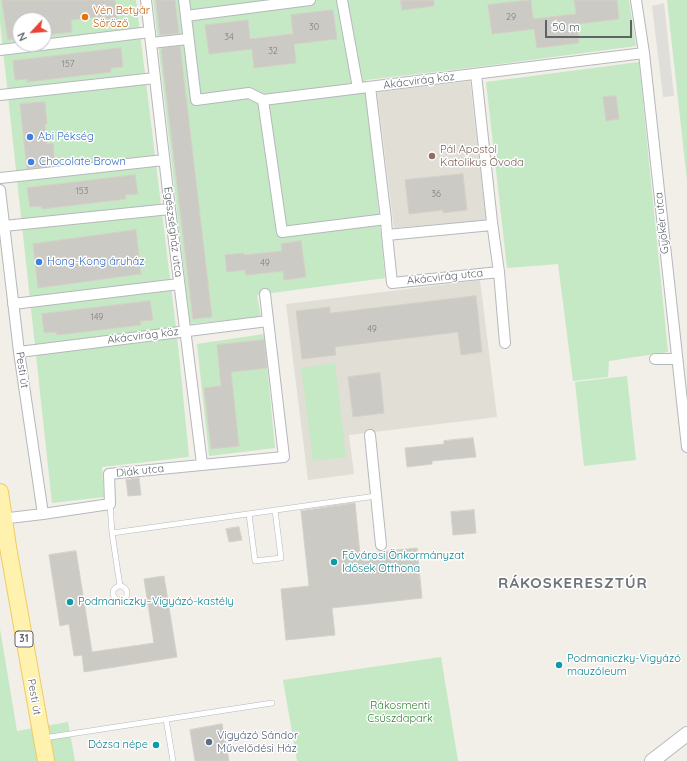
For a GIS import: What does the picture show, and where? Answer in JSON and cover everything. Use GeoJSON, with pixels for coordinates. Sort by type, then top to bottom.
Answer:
{"type":"FeatureCollection","features":[{"type":"Feature","properties":{"kind":"main road","name":"Pesti út"},"geometry":{"type":"LineString","coordinates":[[0,492],[2,519],[46,761]]}},
{"type":"Feature","properties":{"kind":"street","name":"Egészségház utca"},"geometry":{"type":"LineString","coordinates":[[146,0],[164,160],[202,464]]}},
{"type":"Feature","properties":{"kind":"street"},"geometry":{"type":"LineString","coordinates":[[151,43],[188,39],[184,0]]}},
{"type":"Feature","properties":{"kind":"street"},"geometry":{"type":"LineString","coordinates":[[186,16],[292,1],[310,0]]}},
{"type":"Feature","properties":{"kind":"street"},"geometry":{"type":"LineString","coordinates":[[342,0],[358,88]]}},
{"type":"Feature","properties":{"kind":"street","name":"Gyökér utca"},"geometry":{"type":"LineString","coordinates":[[636,0],[644,53],[680,362],[687,446]]}},
{"type":"Feature","properties":{"kind":"street"},"geometry":{"type":"LineString","coordinates":[[0,50],[150,32]]}},
{"type":"Feature","properties":{"kind":"street","name":"Akácvirág köz"},"geometry":{"type":"LineString","coordinates":[[188,39],[196,100],[249,93],[263,100],[644,53]]}},
{"type":"Feature","properties":{"kind":"street"},"geometry":{"type":"LineString","coordinates":[[476,74],[492,225],[499,272],[505,344]]}},
{"type":"Feature","properties":{"kind":"street"},"geometry":{"type":"LineString","coordinates":[[0,95],[155,78]]}},
{"type":"Feature","properties":{"kind":"street"},"geometry":{"type":"LineString","coordinates":[[370,87],[386,219],[386,235],[492,225]]}},
{"type":"Feature","properties":{"kind":"street"},"geometry":{"type":"LineString","coordinates":[[263,100],[282,232],[386,219]]}},
{"type":"Feature","properties":{"kind":"street"},"geometry":{"type":"LineString","coordinates":[[0,178],[164,160]]}},
{"type":"Feature","properties":{"kind":"street","name":"Pesti út"},"geometry":{"type":"LineString","coordinates":[[0,190],[19,352],[43,514]]}},
{"type":"Feature","properties":{"kind":"street"},"geometry":{"type":"LineString","coordinates":[[4,226],[170,209]]}},
{"type":"Feature","properties":{"kind":"street","name":"Akácvirág utca"},"geometry":{"type":"LineString","coordinates":[[386,235],[392,283],[499,272]]}},
{"type":"Feature","properties":{"kind":"street"},"geometry":{"type":"LineString","coordinates":[[13,304],[180,284]]}},
{"type":"Feature","properties":{"kind":"street"},"geometry":{"type":"LineString","coordinates":[[265,294],[268,321]]}},
{"type":"Feature","properties":{"kind":"street","name":"Akácvirág köz"},"geometry":{"type":"LineString","coordinates":[[19,352],[268,321]]}},
{"type":"Feature","properties":{"kind":"street","name":"Diák utca"},"geometry":{"type":"LineString","coordinates":[[110,504],[109,474],[284,457],[268,321]]}},
{"type":"Feature","properties":{"kind":"street"},"geometry":{"type":"LineString","coordinates":[[655,359],[680,362]]}},
{"type":"Feature","properties":{"kind":"street"},"geometry":{"type":"LineString","coordinates":[[370,435],[381,545]]}},
{"type":"Feature","properties":{"kind":"street"},"geometry":{"type":"LineString","coordinates":[[2,519],[110,504]]}},
{"type":"Feature","properties":{"kind":"street"},"geometry":{"type":"LineString","coordinates":[[652,761],[687,734]]}},
{"type":"Feature","properties":{"kind":"lane"},"geometry":{"type":"LineString","coordinates":[[112,532],[376,496]]}},
{"type":"Feature","properties":{"kind":"lane"},"geometry":{"type":"LineString","coordinates":[[110,504],[112,532],[120,586]]}},
{"type":"Feature","properties":{"kind":"lane"},"geometry":{"type":"LineString","coordinates":[[249,514],[255,561],[281,558],[275,510]]}},
{"type":"Feature","properties":{"kind":"lane"},"geometry":{"type":"LineString","coordinates":[[41,739],[272,703]]}},
{"type":"Feature","properties":{"kind":"lane"},"geometry":{"type":"LineString","coordinates":[[166,719],[173,761]]}},
{"type":"Feature","properties":{"kind":"shaded area"},"geometry":{"type":"Polygon","coordinates":[[[664,3],[674,96],[663,97],[652,6],[664,3]]]}},
{"type":"Feature","properties":{"kind":"shaded area","name":"Pál Apostol Katolikus Óvoda"},"geometry":{"type":"Polygon","coordinates":[[[470,81],[486,220],[394,228],[377,92],[470,81]]]}},
{"type":"Feature","properties":{"kind":"shaded area"},"geometry":{"type":"Polygon","coordinates":[[[480,280],[497,417],[349,435],[354,474],[308,480],[286,304],[480,280]]]}},
{"type":"Feature","properties":{"kind":"green space"},"geometry":{"type":"Polygon","coordinates":[[[0,0],[136,0],[178,344],[189,457],[102,467],[104,497],[52,503],[0,22],[0,0]]]}},
{"type":"Feature","properties":{"kind":"green space"},"geometry":{"type":"Polygon","coordinates":[[[153,0],[629,0],[636,46],[366,80],[385,278],[257,295],[261,317],[190,324],[153,0]]]}},
{"type":"Feature","properties":{"kind":"green space"},"geometry":{"type":"Polygon","coordinates":[[[667,0],[687,0],[687,180],[667,0]]]}},
{"type":"Feature","properties":{"kind":"green space"},"geometry":{"type":"Polygon","coordinates":[[[639,62],[668,352],[609,361],[608,377],[573,381],[558,264],[507,268],[486,82],[639,62]]]}},
{"type":"Feature","properties":{"kind":"green space"},"geometry":{"type":"Polygon","coordinates":[[[264,334],[275,448],[209,456],[197,344],[264,334]]]}},
{"type":"Feature","properties":{"kind":"green space"},"geometry":{"type":"Polygon","coordinates":[[[335,363],[346,457],[313,461],[301,368],[335,363]]]}},
{"type":"Feature","properties":{"kind":"green space"},"geometry":{"type":"Polygon","coordinates":[[[627,376],[636,460],[584,466],[575,382],[627,376]]]}},
{"type":"Feature","properties":{"kind":"green space"},"geometry":{"type":"Polygon","coordinates":[[[0,629],[17,731],[68,722],[75,761],[0,761],[0,629]]]}},
{"type":"Feature","properties":{"kind":"green space","name":"Rákosmenti Csúszdapark"},"geometry":{"type":"Polygon","coordinates":[[[441,657],[458,761],[297,761],[283,680],[441,657]]]}},
{"type":"Feature","properties":{"kind":"building"},"geometry":{"type":"Polygon","coordinates":[[[2,0],[115,0],[118,26],[107,27],[106,16],[71,20],[72,32],[52,34],[52,12],[12,12],[12,39],[8,40],[2,0]]]}},
{"type":"Feature","properties":{"kind":"building"},"geometry":{"type":"Polygon","coordinates":[[[156,0],[175,0],[179,33],[160,35],[156,0]]]}},
{"type":"Feature","properties":{"kind":"building"},"geometry":{"type":"Polygon","coordinates":[[[401,0],[434,0],[434,6],[402,10],[401,0]]]}},
{"type":"Feature","properties":{"kind":"building"},"geometry":{"type":"Polygon","coordinates":[[[531,0],[533,19],[576,14],[574,0],[617,0],[619,19],[577,24],[579,43],[537,48],[534,29],[492,34],[488,5],[531,0]]]}},
{"type":"Feature","properties":{"kind":"building"},"geometry":{"type":"Polygon","coordinates":[[[333,10],[337,39],[294,44],[296,63],[254,68],[252,49],[209,54],[205,25],[248,20],[250,39],[293,34],[291,15],[333,10]]]}},
{"type":"Feature","properties":{"kind":"building"},"geometry":{"type":"Polygon","coordinates":[[[180,46],[212,317],[193,319],[161,50],[162,48],[180,46]]]}},
{"type":"Feature","properties":{"kind":"building"},"geometry":{"type":"Polygon","coordinates":[[[121,48],[123,67],[111,68],[111,72],[27,82],[27,79],[15,80],[13,61],[121,48]]]}},
{"type":"Feature","properties":{"kind":"building"},"geometry":{"type":"Polygon","coordinates":[[[616,96],[619,119],[606,121],[603,97],[616,96]]]}},
{"type":"Feature","properties":{"kind":"building"},"geometry":{"type":"Polygon","coordinates":[[[45,102],[47,144],[53,143],[55,165],[27,169],[20,104],[45,102]]]}},
{"type":"Feature","properties":{"kind":"building"},"geometry":{"type":"Polygon","coordinates":[[[463,174],[467,210],[443,213],[443,210],[409,214],[405,180],[463,174]]]}},
{"type":"Feature","properties":{"kind":"building"},"geometry":{"type":"Polygon","coordinates":[[[135,175],[138,194],[125,195],[126,199],[42,209],[41,206],[30,207],[27,188],[135,175]]]}},
{"type":"Feature","properties":{"kind":"building"},"geometry":{"type":"Polygon","coordinates":[[[136,230],[141,274],[38,288],[33,244],[136,230]]]}},
{"type":"Feature","properties":{"kind":"building"},"geometry":{"type":"Polygon","coordinates":[[[301,241],[306,277],[284,280],[283,271],[246,275],[245,270],[227,272],[225,255],[244,253],[244,255],[282,251],[281,244],[301,241]]]}},
{"type":"Feature","properties":{"kind":"building"},"geometry":{"type":"Polygon","coordinates":[[[476,296],[482,352],[461,355],[458,332],[335,347],[336,355],[302,359],[296,311],[330,307],[330,313],[476,296]]]}},
{"type":"Feature","properties":{"kind":"building"},"geometry":{"type":"Polygon","coordinates":[[[150,301],[153,320],[140,321],[141,325],[57,335],[56,332],[44,333],[42,314],[150,301]]]}},
{"type":"Feature","properties":{"kind":"building"},"geometry":{"type":"Polygon","coordinates":[[[264,340],[267,368],[231,372],[239,446],[211,449],[204,388],[221,386],[217,345],[264,340]]]}},
{"type":"Feature","properties":{"kind":"building"},"geometry":{"type":"Polygon","coordinates":[[[380,373],[384,413],[353,417],[348,377],[380,373]]]}},
{"type":"Feature","properties":{"kind":"building"},"geometry":{"type":"Polygon","coordinates":[[[473,438],[476,457],[432,461],[432,464],[407,467],[405,448],[444,444],[444,441],[473,438]]]}},
{"type":"Feature","properties":{"kind":"building"},"geometry":{"type":"Polygon","coordinates":[[[139,478],[141,495],[128,496],[126,480],[139,478]]]}},
{"type":"Feature","properties":{"kind":"building","name":"Fővárosi Önkormányzat Idősek Otthona"},"geometry":{"type":"Polygon","coordinates":[[[355,503],[360,554],[417,548],[422,598],[332,608],[335,635],[286,640],[281,589],[309,586],[301,511],[355,503]]]}},
{"type":"Feature","properties":{"kind":"building"},"geometry":{"type":"Polygon","coordinates":[[[474,510],[476,533],[453,535],[451,512],[474,510]]]}},
{"type":"Feature","properties":{"kind":"building"},"geometry":{"type":"Polygon","coordinates":[[[239,527],[242,540],[229,542],[226,529],[239,527]]]}},
{"type":"Feature","properties":{"kind":"building","name":"Podmaniczky–Vigyázó-kastély"},"geometry":{"type":"Polygon","coordinates":[[[76,551],[92,652],[154,643],[144,579],[164,576],[177,657],[84,672],[82,655],[74,656],[69,624],[60,626],[49,555],[76,551]]]}},
{"type":"Feature","properties":{"kind":"building","name":"Vigyázó Sándor Művelődési Ház"},"geometry":{"type":"Polygon","coordinates":[[[222,724],[229,761],[195,761],[190,730],[222,724]]]}},
{"type":"Feature","properties":{"kind":"place","name":"Vén Betyár Söröző"},"geometry":{"type":"Point","coordinates":[85,17]}},
{"type":"Feature","properties":{"kind":"place","name":"Abi Pékség"},"geometry":{"type":"Point","coordinates":[30,137]}},
{"type":"Feature","properties":{"kind":"place","name":"Pál Apostol Katolikus Óvoda"},"geometry":{"type":"Point","coordinates":[432,156]}},
{"type":"Feature","properties":{"kind":"place","name":"Chocolate Brown"},"geometry":{"type":"Point","coordinates":[31,162]}},
{"type":"Feature","properties":{"kind":"place","name":"Hong-Kong áruház"},"geometry":{"type":"Point","coordinates":[39,262]}},
{"type":"Feature","properties":{"kind":"place","name":"Fővárosi Önkormányzat Idősek Otthona"},"geometry":{"type":"Point","coordinates":[334,562]}},
{"type":"Feature","properties":{"kind":"place","name":"Podmaniczky–Vigyázó-kastély"},"geometry":{"type":"Point","coordinates":[70,602]}},
{"type":"Feature","properties":{"kind":"place","name":"Podmaniczky-Vigyázó mauzóleum"},"geometry":{"type":"Point","coordinates":[559,665]}},
{"type":"Feature","properties":{"kind":"place","name":"Vigyázó Sándor Művelődési Ház"},"geometry":{"type":"Point","coordinates":[209,742]}},
{"type":"Feature","properties":{"kind":"place","name":"Dózsa népe"},"geometry":{"type":"Point","coordinates":[156,745]}},
{"type":"Feature","properties":{"kind":"district","name":"RÁKOSKERESZTÚR"},"geometry":{"type":"Point","coordinates":[573,583]}}]}
